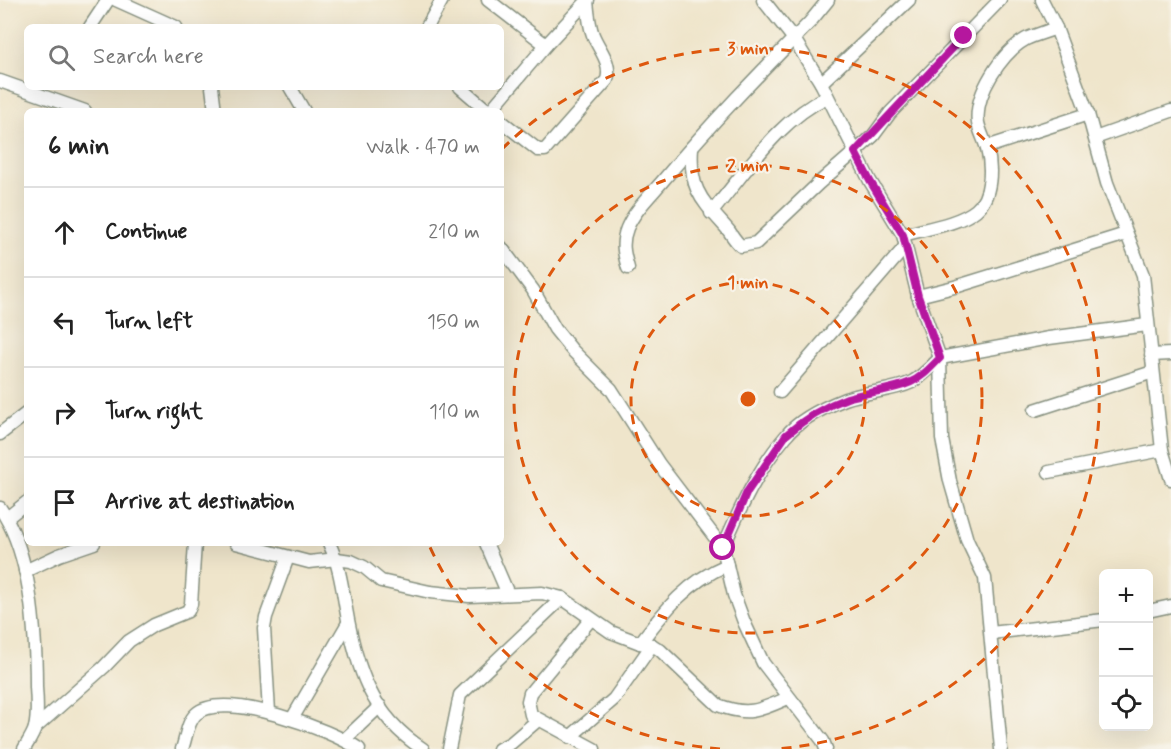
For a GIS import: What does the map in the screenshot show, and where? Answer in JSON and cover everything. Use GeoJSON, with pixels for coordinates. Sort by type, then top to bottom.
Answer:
{"type":"FeatureCollection","features":[{"type":"Feature","properties":{"kind":"street"},"geometry":{"type":"LineString","coordinates":[[92,24],[108,0]]}},
{"type":"Feature","properties":{"kind":"street"},"geometry":{"type":"LineString","coordinates":[[116,0],[169,24]]}},
{"type":"Feature","properties":{"kind":"street"},"geometry":{"type":"LineString","coordinates":[[429,24],[442,0]]}},
{"type":"Feature","properties":{"kind":"street"},"geometry":{"type":"LineString","coordinates":[[488,0],[546,45]]}},
{"type":"Feature","properties":{"kind":"street"},"geometry":{"type":"LineString","coordinates":[[763,0],[794,39],[821,82],[870,181],[904,241],[918,296],[940,358],[942,439],[950,481],[967,540],[985,578],[1001,749]]}},
{"type":"Feature","properties":{"kind":"street"},"geometry":{"type":"LineString","coordinates":[[628,268],[623,252],[627,227],[692,147],[828,0]]}},
{"type":"Feature","properties":{"kind":"street"},"geometry":{"type":"LineString","coordinates":[[821,82],[909,0]]}},
{"type":"Feature","properties":{"kind":"street"},"geometry":{"type":"LineString","coordinates":[[692,147],[693,181],[711,213],[741,246],[756,243],[873,136],[890,113],[1000,0]]}},
{"type":"Feature","properties":{"kind":"street"},"geometry":{"type":"LineString","coordinates":[[1042,0],[1056,28],[1088,114],[1107,183],[1143,275],[1162,450],[1171,479]]}},
{"type":"Feature","properties":{"kind":"street"},"geometry":{"type":"LineString","coordinates":[[492,108],[587,1]]}},
{"type":"Feature","properties":{"kind":"street"},"geometry":{"type":"LineString","coordinates":[[504,123],[537,150],[545,150],[607,80],[609,73],[607,64],[592,34],[587,1]]}},
{"type":"Feature","properties":{"kind":"street"},"geometry":{"type":"LineString","coordinates":[[780,392],[904,241],[967,216],[978,208],[986,194],[990,164],[987,147],[978,123],[979,100],[989,79],[1001,62],[1025,40],[1056,28]]}},
{"type":"Feature","properties":{"kind":"street"},"geometry":{"type":"LineString","coordinates":[[3,85],[24,88]]}},
{"type":"Feature","properties":{"kind":"street"},"geometry":{"type":"LineString","coordinates":[[212,90],[216,108]]}},
{"type":"Feature","properties":{"kind":"street"},"geometry":{"type":"LineString","coordinates":[[292,90],[302,108]]}},
{"type":"Feature","properties":{"kind":"street"},"geometry":{"type":"LineString","coordinates":[[464,90],[485,108]]}},
{"type":"Feature","properties":{"kind":"street"},"geometry":{"type":"LineString","coordinates":[[47,92],[79,108]]}},
{"type":"Feature","properties":{"kind":"street"},"geometry":{"type":"LineString","coordinates":[[711,213],[782,130],[808,106],[827,97]]}},
{"type":"Feature","properties":{"kind":"street"},"geometry":{"type":"LineString","coordinates":[[1095,138],[1171,111]]}},
{"type":"Feature","properties":{"kind":"street"},"geometry":{"type":"LineString","coordinates":[[987,147],[1088,114]]}},
{"type":"Feature","properties":{"kind":"street"},"geometry":{"type":"LineString","coordinates":[[918,296],[958,286],[1126,234]]}},
{"type":"Feature","properties":{"kind":"street"},"geometry":{"type":"LineString","coordinates":[[504,251],[533,290],[555,329],[572,350],[611,389],[659,464],[723,548],[734,595],[763,663],[823,741],[826,749]]}},
{"type":"Feature","properties":{"kind":"street"},"geometry":{"type":"LineString","coordinates":[[723,548],[747,492],[786,435],[817,413],[845,399],[910,382],[928,371],[940,358],[1049,338],[1147,325]]}},
{"type":"Feature","properties":{"kind":"street"},"geometry":{"type":"LineString","coordinates":[[1151,355],[1171,354]]}},
{"type":"Feature","properties":{"kind":"street"},"geometry":{"type":"LineString","coordinates":[[1035,410],[1153,372]]}},
{"type":"Feature","properties":{"kind":"street"},"geometry":{"type":"LineString","coordinates":[[0,434],[24,415]]}},
{"type":"Feature","properties":{"kind":"street"},"geometry":{"type":"LineString","coordinates":[[1049,472],[1162,450]]}},
{"type":"Feature","properties":{"kind":"street"},"geometry":{"type":"LineString","coordinates":[[24,503],[4,513],[18,542],[25,571],[36,668],[35,728]]}},
{"type":"Feature","properties":{"kind":"street"},"geometry":{"type":"LineString","coordinates":[[25,571],[83,546]]}},
{"type":"Feature","properties":{"kind":"street"},"geometry":{"type":"LineString","coordinates":[[24,749],[35,728],[104,667],[129,641],[154,625],[188,611],[191,604],[195,546]]}},
{"type":"Feature","properties":{"kind":"street"},"geometry":{"type":"LineString","coordinates":[[248,546],[309,562],[351,561],[390,585],[430,592],[469,596],[542,593],[562,598],[611,632],[646,644],[667,657],[708,698],[729,710],[757,711],[788,698]]}},
{"type":"Feature","properties":{"kind":"street"},"geometry":{"type":"LineString","coordinates":[[330,546],[337,560],[355,654],[367,688],[395,727],[423,749]]}},
{"type":"Feature","properties":{"kind":"street"},"geometry":{"type":"LineString","coordinates":[[487,546],[508,594]]}},
{"type":"Feature","properties":{"kind":"street"},"geometry":{"type":"LineString","coordinates":[[269,712],[264,628],[288,556]]}},
{"type":"Feature","properties":{"kind":"street"},"geometry":{"type":"LineString","coordinates":[[570,737],[614,699],[664,612],[694,582],[727,565]]}},
{"type":"Feature","properties":{"kind":"street"},"geometry":{"type":"LineString","coordinates":[[449,749],[460,695],[562,598]]}},
{"type":"Feature","properties":{"kind":"street"},"geometry":{"type":"LineString","coordinates":[[1153,610],[1171,606]]}},
{"type":"Feature","properties":{"kind":"street"},"geometry":{"type":"LineString","coordinates":[[591,619],[530,693],[528,709],[531,715],[538,720],[594,749]]}},
{"type":"Feature","properties":{"kind":"street"},"geometry":{"type":"LineString","coordinates":[[991,633],[1099,621]]}},
{"type":"Feature","properties":{"kind":"street"},"geometry":{"type":"LineString","coordinates":[[292,719],[348,623]]}},
{"type":"Feature","properties":{"kind":"street"},"geometry":{"type":"LineString","coordinates":[[345,739],[380,706]]}},
{"type":"Feature","properties":{"kind":"street"},"geometry":{"type":"LineString","coordinates":[[182,749],[192,718],[198,712],[224,707],[269,712],[292,719],[345,739],[359,749]]}},
{"type":"Feature","properties":{"kind":"street"},"geometry":{"type":"LineString","coordinates":[[499,749],[511,743],[538,720]]}},
{"type":"Feature","properties":{"kind":"route"},"geometry":{"type":"LineString","coordinates":[[723,548],[747,492],[786,435],[795,427],[845,399],[910,382],[928,371],[940,358],[918,296],[903,235],[855,152],[873,136],[890,113],[964,36]]}}]}
